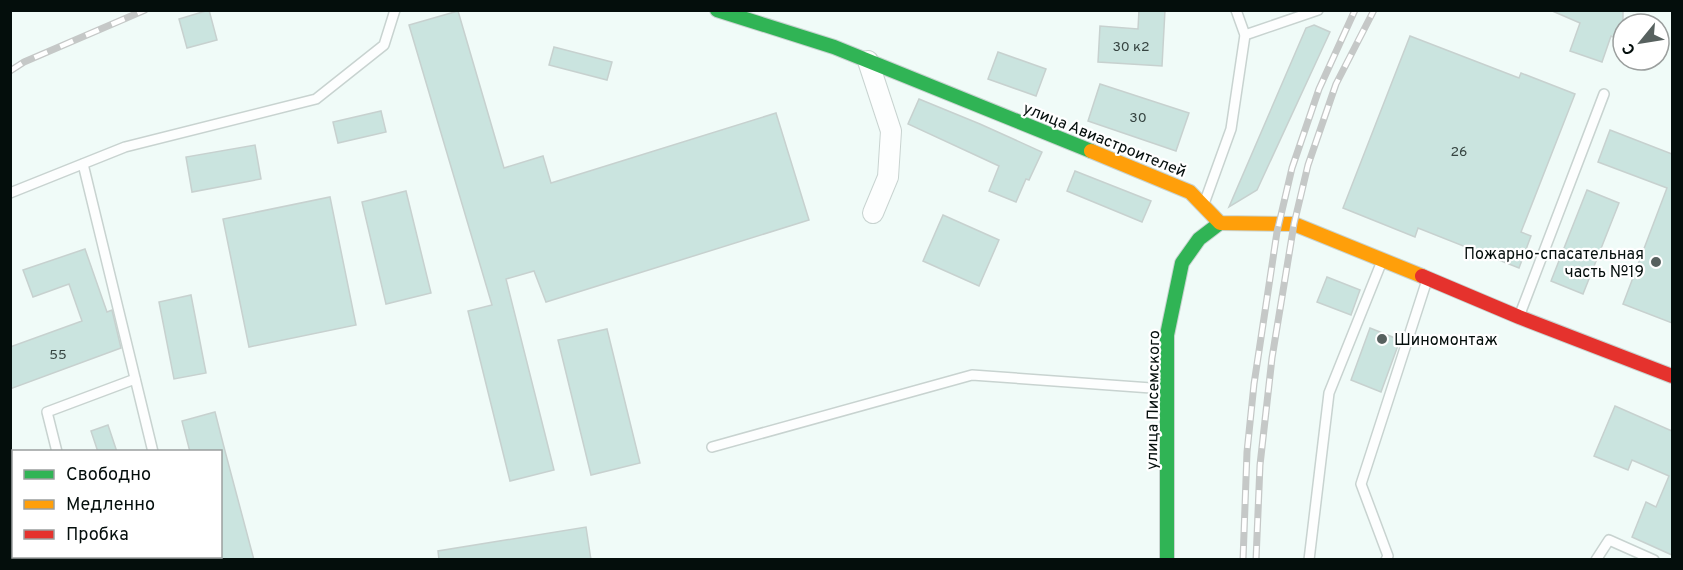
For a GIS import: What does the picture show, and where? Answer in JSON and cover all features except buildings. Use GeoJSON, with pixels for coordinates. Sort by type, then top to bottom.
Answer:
{"type":"FeatureCollection","features":[{"type":"Feature","properties":{"kind":"street","name":"улица Авиастроителей"},"geometry":{"type":"LineString","coordinates":[[717,10],[834,47],[1190,192],[1220,223]]}},
{"type":"Feature","properties":{"kind":"street"},"geometry":{"type":"LineString","coordinates":[[868,61],[891,131],[888,177],[873,213]]}},
{"type":"Feature","properties":{"kind":"street"},"geometry":{"type":"LineString","coordinates":[[1220,223],[1294,224],[1672,376]]}},
{"type":"Feature","properties":{"kind":"street","name":"улица Писемского"},"geometry":{"type":"LineString","coordinates":[[1167,560],[1167,335],[1182,263],[1198,239],[1220,223]]}},
{"type":"Feature","properties":{"kind":"lane"},"geometry":{"type":"LineString","coordinates":[[10,193],[125,147],[316,99],[384,45],[395,10]]}},
{"type":"Feature","properties":{"kind":"lane"},"geometry":{"type":"LineString","coordinates":[[1203,206],[1231,129],[1245,35],[1236,10]]}},
{"type":"Feature","properties":{"kind":"lane"},"geometry":{"type":"LineString","coordinates":[[1245,35],[1318,10]]}},
{"type":"Feature","properties":{"kind":"lane"},"geometry":{"type":"LineString","coordinates":[[1519,316],[1604,94]]}},
{"type":"Feature","properties":{"kind":"lane"},"geometry":{"type":"LineString","coordinates":[[83,164],[153,450]]}},
{"type":"Feature","properties":{"kind":"lane"},"geometry":{"type":"LineString","coordinates":[[1309,560],[1329,393],[1383,259]]}},
{"type":"Feature","properties":{"kind":"lane"},"geometry":{"type":"LineString","coordinates":[[1398,560],[1387,558],[1361,484],[1427,279]]}},
{"type":"Feature","properties":{"kind":"lane"},"geometry":{"type":"LineString","coordinates":[[712,447],[972,375],[1167,389]]}},
{"type":"Feature","properties":{"kind":"lane"},"geometry":{"type":"LineString","coordinates":[[56,450],[47,412],[135,379]]}},
{"type":"Feature","properties":{"kind":"lane"},"geometry":{"type":"LineString","coordinates":[[1596,560],[1609,540],[1654,560]]}},
{"type":"Feature","properties":{"kind":"railway"},"geometry":{"type":"LineString","coordinates":[[10,71],[24,62],[145,10]]}},
{"type":"Feature","properties":{"kind":"railway"},"geometry":{"type":"LineString","coordinates":[[1243,560],[1247,452],[1254,384],[1277,232],[1292,168],[1319,89],[1355,10]]}},
{"type":"Feature","properties":{"kind":"railway"},"geometry":{"type":"LineString","coordinates":[[1256,560],[1260,465],[1272,358],[1294,224],[1308,165],[1336,84],[1374,10]]}},
{"type":"Feature","properties":{"kind":"traffic: fast"},"geometry":{"type":"LineString","coordinates":[[717,10],[834,47],[1091,151]]}},
{"type":"Feature","properties":{"kind":"traffic: fast"},"geometry":{"type":"LineString","coordinates":[[1167,560],[1167,335],[1182,263],[1199,239],[1220,223]]}},
{"type":"Feature","properties":{"kind":"traffic: slow"},"geometry":{"type":"LineString","coordinates":[[1091,151],[1190,192],[1220,223],[1294,224],[1422,276]]}},
{"type":"Feature","properties":{"kind":"traffic: jam"},"geometry":{"type":"LineString","coordinates":[[1422,276],[1519,317],[1672,376]]}},
{"type":"Feature","properties":{"kind":"place","name":"Пожарно-спасательная часть №19"},"geometry":{"type":"Point","coordinates":[1656,262]}},
{"type":"Feature","properties":{"kind":"place","name":"Шиномонтаж"},"geometry":{"type":"Point","coordinates":[1382,339]}}]}
